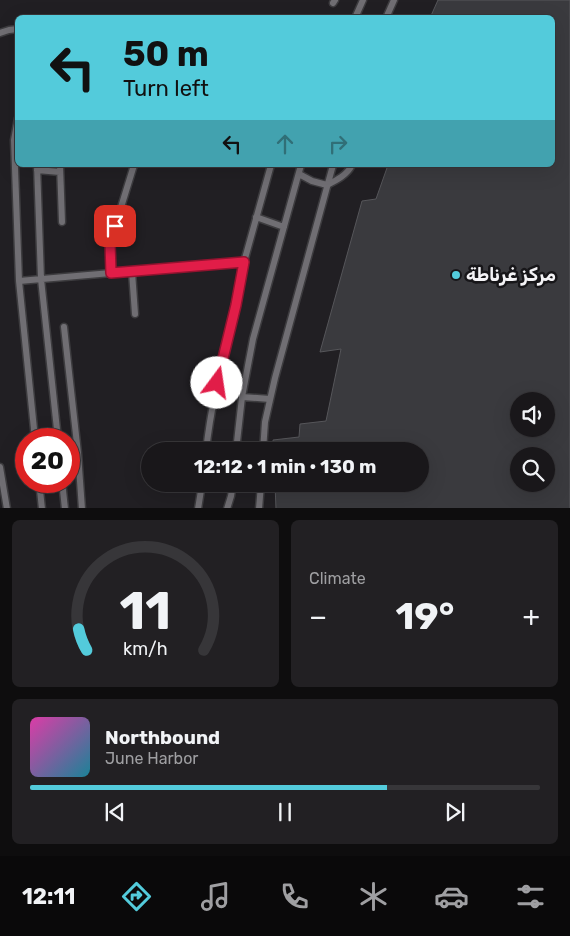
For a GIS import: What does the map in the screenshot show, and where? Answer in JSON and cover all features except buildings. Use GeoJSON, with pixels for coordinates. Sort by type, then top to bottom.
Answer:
{"type":"FeatureCollection","features":[{"type":"Feature","properties":{"kind":"lane"},"geometry":{"type":"LineString","coordinates":[[356,15],[363,0]]}},
{"type":"Feature","properties":{"kind":"lane"},"geometry":{"type":"LineString","coordinates":[[387,15],[394,0]]}},
{"type":"Feature","properties":{"kind":"lane"},"geometry":{"type":"LineString","coordinates":[[0,33],[15,29]]}},
{"type":"Feature","properties":{"kind":"lane"},"geometry":{"type":"LineString","coordinates":[[15,134],[19,281],[34,428]]}},
{"type":"Feature","properties":{"kind":"lane"},"geometry":{"type":"LineString","coordinates":[[57,428],[41,278],[37,167],[60,168],[62,222]]}},
{"type":"Feature","properties":{"kind":"lane"},"geometry":{"type":"LineString","coordinates":[[111,273],[110,243],[133,167]]}},
{"type":"Feature","properties":{"kind":"lane"},"geometry":{"type":"LineString","coordinates":[[207,442],[214,398],[244,262],[270,167]]}},
{"type":"Feature","properties":{"kind":"lane"},"geometry":{"type":"LineString","coordinates":[[237,442],[242,397],[253,339],[301,167]]}},
{"type":"Feature","properties":{"kind":"lane"},"geometry":{"type":"LineString","coordinates":[[264,442],[265,422],[270,399],[332,167]]}},
{"type":"Feature","properties":{"kind":"lane"},"geometry":{"type":"LineString","coordinates":[[299,174],[312,182],[327,185],[342,177],[351,167]]}},
{"type":"Feature","properties":{"kind":"lane"},"geometry":{"type":"LineString","coordinates":[[256,217],[284,227]]}},
{"type":"Feature","properties":{"kind":"lane"},"geometry":{"type":"LineString","coordinates":[[19,281],[244,262]]}},
{"type":"Feature","properties":{"kind":"lane"},"geometry":{"type":"LineString","coordinates":[[132,272],[135,314]]}},
{"type":"Feature","properties":{"kind":"lane"},"geometry":{"type":"LineString","coordinates":[[64,326],[82,508]]}},
{"type":"Feature","properties":{"kind":"lane"},"geometry":{"type":"LineString","coordinates":[[242,397],[270,399]]}},
{"type":"Feature","properties":{"kind":"lane"},"geometry":{"type":"LineString","coordinates":[[0,467],[8,508]]}},
{"type":"Feature","properties":{"kind":"lane"},"geometry":{"type":"LineString","coordinates":[[198,508],[201,492]]}},
{"type":"Feature","properties":{"kind":"lane"},"geometry":{"type":"LineString","coordinates":[[227,508],[231,492]]}},
{"type":"Feature","properties":{"kind":"lane"},"geometry":{"type":"LineString","coordinates":[[259,508],[260,492]]}},
{"type":"Feature","properties":{"kind":"lane"},"geometry":{"type":"LineString","coordinates":[[40,493],[42,508]]}},
{"type":"Feature","properties":{"kind":"lane"},"geometry":{"type":"LineString","coordinates":[[63,493],[65,508]]}},
{"type":"Feature","properties":{"kind":"place","name":"مركز غرناطة"},"geometry":{"type":"Point","coordinates":[456,275]}},
{"type":"Feature","properties":{"kind":"route"},"geometry":{"type":"LineString","coordinates":[[115,226],[110,243],[111,273],[244,262],[236,305],[217,383]]}}]}
